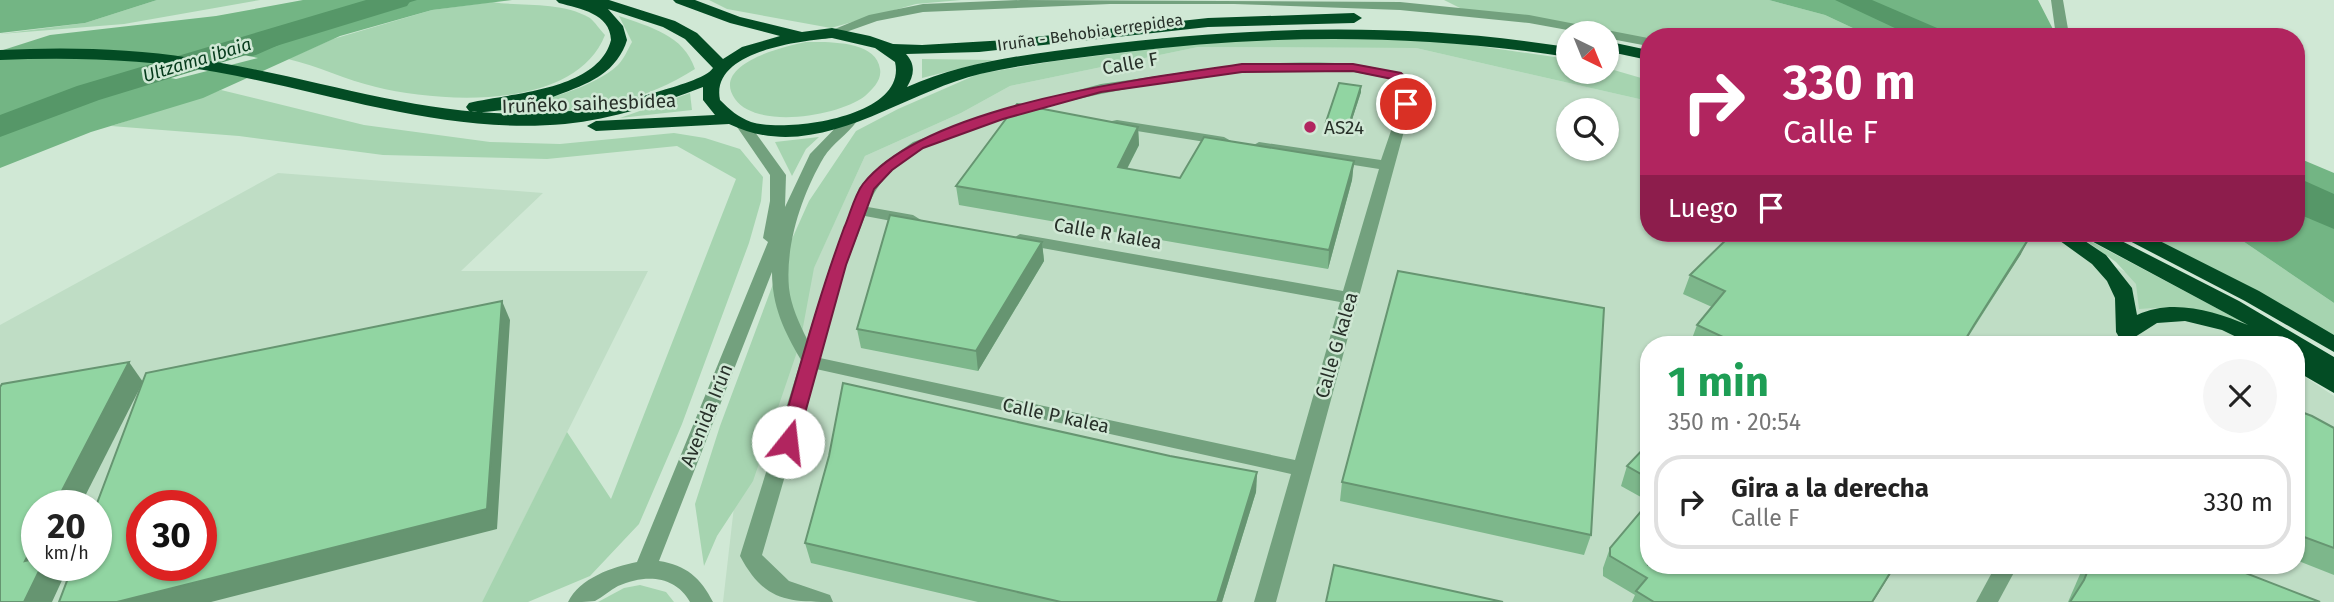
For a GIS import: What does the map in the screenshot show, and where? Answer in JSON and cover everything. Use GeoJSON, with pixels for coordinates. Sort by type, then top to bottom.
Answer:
{"type":"FeatureCollection","features":[{"type":"Feature","properties":{"kind":"highway"},"geometry":{"type":"LineString","coordinates":[[564,0],[595,3],[669,24],[691,36],[719,73],[710,90],[712,101],[736,122]]}},
{"type":"Feature","properties":{"kind":"highway"},"geometry":{"type":"LineString","coordinates":[[681,0],[735,20],[799,36],[832,33],[869,38],[893,49],[905,66],[905,77],[900,89],[877,109]]}},
{"type":"Feature","properties":{"kind":"highway"},"geometry":{"type":"LineString","coordinates":[[273,79],[326,82],[425,104],[463,108],[500,105],[537,97],[574,83],[600,67],[615,53],[621,39],[618,27],[595,3]]}},
{"type":"Feature","properties":{"kind":"highway","name":"Iruña - Behobia errepidea"},"geometry":{"type":"LineString","coordinates":[[893,49],[981,49],[1122,30],[1255,18],[1389,19],[1481,26],[1556,37]]}},
{"type":"Feature","properties":{"kind":"highway","name":"Iruña - Behobia errepidea"},"geometry":{"type":"LineString","coordinates":[[850,121],[934,82],[975,71],[1028,60],[1203,37],[1374,32],[1524,44],[1556,50]]}},
{"type":"Feature","properties":{"kind":"highway","name":"Iruñeko saihesbidea"},"geometry":{"type":"LineString","coordinates":[[0,55],[119,54],[182,61],[370,102],[474,117],[545,120],[616,111],[719,73],[755,48],[799,36]]}},
{"type":"Feature","properties":{"kind":"highway"},"geometry":{"type":"LineString","coordinates":[[1619,49],[1640,53]]}},
{"type":"Feature","properties":{"kind":"highway"},"geometry":{"type":"LineString","coordinates":[[1619,62],[1640,66]]}},
{"type":"Feature","properties":{"kind":"highway","name":"Iruñeko saihesbidea"},"geometry":{"type":"LineString","coordinates":[[370,102],[401,114],[434,121],[508,129],[736,122],[780,131],[821,128],[850,121]]}},
{"type":"Feature","properties":{"kind":"highway"},"geometry":{"type":"LineString","coordinates":[[2076,242],[2109,270],[2125,296],[2125,336]]}},
{"type":"Feature","properties":{"kind":"highway"},"geometry":{"type":"LineString","coordinates":[[2108,242],[2232,306],[2282,336]]}},
{"type":"Feature","properties":{"kind":"highway"},"geometry":{"type":"LineString","coordinates":[[2147,242],[2252,296],[2334,345]]}},
{"type":"Feature","properties":{"kind":"highway"},"geometry":{"type":"LineString","coordinates":[[2127,336],[2152,316],[2180,314],[2214,320],[2254,336]]}},
{"type":"Feature","properties":{"kind":"highway"},"geometry":{"type":"LineString","coordinates":[[2305,350],[2334,367]]}},
{"type":"Feature","properties":{"kind":"highway"},"geometry":{"type":"LineString","coordinates":[[2305,367],[2334,386]]}},
{"type":"Feature","properties":{"kind":"street"},"geometry":{"type":"LineString","coordinates":[[832,33],[893,13],[948,6],[1110,0],[1253,1],[1466,11],[1556,24]]}},
{"type":"Feature","properties":{"kind":"street"},"geometry":{"type":"LineString","coordinates":[[2057,0],[2062,28]]}},
{"type":"Feature","properties":{"kind":"street"},"geometry":{"type":"LineString","coordinates":[[869,38],[871,25],[893,13]]}},
{"type":"Feature","properties":{"kind":"street"},"geometry":{"type":"LineString","coordinates":[[1619,37],[1640,41]]}},
{"type":"Feature","properties":{"kind":"street","name":"Calle F"},"geometry":{"type":"LineString","coordinates":[[822,602],[788,592],[767,579],[751,556],[838,265],[867,188],[887,167],[918,145],[1020,109],[1101,89],[1242,68],[1353,68],[1396,76],[1412,89]]}},
{"type":"Feature","properties":{"kind":"street","name":"Calle G kalea"},"geometry":{"type":"LineString","coordinates":[[1265,602],[1300,469],[1412,89]]}},
{"type":"Feature","properties":{"kind":"street"},"geometry":{"type":"LineString","coordinates":[[1020,109],[1058,115]]}},
{"type":"Feature","properties":{"kind":"street","name":"Avenida Irún"},"geometry":{"type":"LineString","coordinates":[[645,569],[768,261],[792,208],[818,154],[850,121]]}},
{"type":"Feature","properties":{"kind":"street"},"geometry":{"type":"LineString","coordinates":[[1097,121],[1388,166]]}},
{"type":"Feature","properties":{"kind":"street","name":"Avenida Irún"},"geometry":{"type":"LineString","coordinates":[[736,122],[778,175],[778,201],[768,261]]}},
{"type":"Feature","properties":{"kind":"street","name":"Avenida Irún"},"geometry":{"type":"LineString","coordinates":[[792,208],[778,273],[781,298],[788,321],[811,362]]}},
{"type":"Feature","properties":{"kind":"street"},"geometry":{"type":"LineString","coordinates":[[858,210],[926,222]]}},
{"type":"Feature","properties":{"kind":"street","name":"Calle R kalea"},"geometry":{"type":"LineString","coordinates":[[1008,237],[1350,298]]}},
{"type":"Feature","properties":{"kind":"street","name":"Calle P kalea"},"geometry":{"type":"LineString","coordinates":[[811,362],[1300,469]]}},
{"type":"Feature","properties":{"kind":"street"},"geometry":{"type":"LineString","coordinates":[[579,602],[603,583],[645,569],[665,570],[682,576],[695,586],[702,602]]}},
{"type":"Feature","properties":{"kind":"street"},"geometry":{"type":"LineString","coordinates":[[1987,602],[2002,574]]}},
{"type":"Feature","properties":{"kind":"shaded area"},"geometry":{"type":"Polygon","coordinates":[[[0,0],[157,0],[85,23],[0,33],[0,0]]]}},
{"type":"Feature","properties":{"kind":"shaded area"},"geometry":{"type":"Polygon","coordinates":[[[157,0],[260,0],[124,24],[0,34],[85,23],[157,0]]]}},
{"type":"Feature","properties":{"kind":"shaded area"},"geometry":{"type":"Polygon","coordinates":[[[303,0],[512,0],[432,10],[340,36],[203,98],[91,132],[0,168],[0,51],[50,35],[216,16],[303,0]]]}},
{"type":"Feature","properties":{"kind":"shaded area"},"geometry":{"type":"Polygon","coordinates":[[[397,0],[417,0],[299,36],[256,55],[158,79],[49,113],[0,134],[0,123],[88,93],[397,0]]]}},
{"type":"Feature","properties":{"kind":"shaded area"},"geometry":{"type":"Polygon","coordinates":[[[709,0],[961,0],[916,4],[831,28],[727,9],[709,0]]]}},
{"type":"Feature","properties":{"kind":"shaded area"},"geometry":{"type":"Polygon","coordinates":[[[1444,0],[1769,0],[1825,15],[1853,28],[1640,28],[1640,41],[1619,37],[1619,21],[1556,21],[1556,26],[1466,11],[1444,0]]]}},
{"type":"Feature","properties":{"kind":"shaded area"},"geometry":{"type":"Polygon","coordinates":[[[1769,0],[2038,0],[2052,28],[1853,28],[1825,15],[1769,0]]]}},
{"type":"Feature","properties":{"kind":"shaded area"},"geometry":{"type":"Polygon","coordinates":[[[1835,0],[1872,0],[1937,28],[1895,28],[1835,0]]]}},
{"type":"Feature","properties":{"kind":"shaded area"},"geometry":{"type":"Polygon","coordinates":[[[492,2],[567,9],[590,18],[605,35],[589,60],[566,77],[537,89],[504,96],[470,98],[404,92],[365,84],[288,59],[333,39],[432,10],[492,2]]]}},
{"type":"Feature","properties":{"kind":"shaded area"},"geometry":{"type":"Polygon","coordinates":[[[619,16],[674,40],[690,57],[695,69],[648,93],[599,107],[547,113],[495,111],[560,95],[606,74],[620,63],[632,42],[619,16]]]}},
{"type":"Feature","properties":{"kind":"shaded area"},"geometry":{"type":"Polygon","coordinates":[[[1348,34],[1465,44],[1556,57],[1556,80],[1416,48],[1198,47],[1010,86],[961,113],[865,156],[814,268],[800,343],[753,481],[717,536],[704,566],[695,504],[720,426],[779,268],[809,201],[856,131],[898,109],[978,74],[1055,61],[1201,43],[1348,34]]]}},
{"type":"Feature","properties":{"kind":"shaded area"},"geometry":{"type":"Polygon","coordinates":[[[806,42],[826,42],[861,48],[877,60],[880,69],[878,81],[865,96],[853,103],[798,117],[761,114],[746,109],[735,99],[730,87],[733,76],[741,67],[768,53],[806,42]]]}},
{"type":"Feature","properties":{"kind":"shaded area"},"geometry":{"type":"Polygon","coordinates":[[[1198,47],[1416,48],[1556,80],[1556,84],[1574,84],[1640,99],[1640,242],[2065,242],[2146,282],[2237,336],[1640,336],[1640,574],[2305,574],[2305,377],[2334,396],[2334,602],[723,602],[744,420],[865,156],[961,113],[1010,86],[1198,47]]]}},
{"type":"Feature","properties":{"kind":"shaded area"},"geometry":{"type":"Polygon","coordinates":[[[922,59],[994,60],[922,78],[922,59]]]}},
{"type":"Feature","properties":{"kind":"shaded area"},"geometry":{"type":"Polygon","coordinates":[[[1619,72],[1640,78],[1640,99],[1574,84],[1619,84],[1619,72]]]}},
{"type":"Feature","properties":{"kind":"shaded area"},"geometry":{"type":"Polygon","coordinates":[[[221,90],[364,125],[490,142],[560,144],[674,133],[705,138],[740,149],[763,177],[761,201],[749,243],[682,424],[639,524],[590,576],[528,602],[482,602],[567,432],[611,499],[736,179],[677,146],[547,159],[383,155],[239,136],[111,126],[221,90]]]}},
{"type":"Feature","properties":{"kind":"shaded area"},"geometry":{"type":"Polygon","coordinates":[[[690,93],[692,110],[620,118],[690,93]]]}},
{"type":"Feature","properties":{"kind":"shaded area"},"geometry":{"type":"Polygon","coordinates":[[[819,137],[806,149],[792,176],[775,142],[819,137]]]}},
{"type":"Feature","properties":{"kind":"shaded area"},"geometry":{"type":"Polygon","coordinates":[[[2305,161],[2334,173],[2334,303],[2244,242],[2305,242],[2305,161]]]}},
{"type":"Feature","properties":{"kind":"shaded area"},"geometry":{"type":"Polygon","coordinates":[[[278,173],[543,193],[461,271],[648,271],[482,602],[0,602],[0,325],[278,173]]]}},
{"type":"Feature","properties":{"kind":"shaded area"},"geometry":{"type":"Polygon","coordinates":[[[2305,181],[2334,194],[2334,229],[2305,217],[2305,181]]]}},
{"type":"Feature","properties":{"kind":"shaded area"},"geometry":{"type":"Polygon","coordinates":[[[2088,242],[2256,329],[2199,311],[2173,308],[2139,309],[2136,284],[2116,262],[2088,242]]]}},
{"type":"Feature","properties":{"kind":"shaded area"},"geometry":{"type":"Polygon","coordinates":[[[2146,242],[2244,242],[2334,303],[2334,343],[2146,242]]]}},
{"type":"Feature","properties":{"kind":"shaded area"},"geometry":{"type":"Polygon","coordinates":[[[640,585],[666,592],[674,602],[598,602],[624,588],[640,585]]]}},
{"type":"Feature","properties":{"kind":"pier"},"geometry":{"type":"Polygon","coordinates":[[[219,50],[258,58],[176,79],[143,73],[219,50]]]}},
{"type":"Feature","properties":{"kind":"building"},"geometry":{"type":"Polygon","coordinates":[[[1339,83],[1361,86],[1349,125],[1326,122],[1339,83]]]}},
{"type":"Feature","properties":{"kind":"building"},"geometry":{"type":"Polygon","coordinates":[[[1017,104],[1138,127],[1118,167],[1180,178],[1204,137],[1354,161],[1329,250],[956,186],[1017,104]]]}},
{"type":"Feature","properties":{"kind":"building"},"geometry":{"type":"Polygon","coordinates":[[[890,215],[1042,242],[976,351],[857,329],[890,215]]]}},
{"type":"Feature","properties":{"kind":"building"},"geometry":{"type":"Polygon","coordinates":[[[1724,242],[2027,242],[1968,336],[1721,336],[1697,325],[1725,291],[1690,275],[1724,242]]]}},
{"type":"Feature","properties":{"kind":"building"},"geometry":{"type":"Polygon","coordinates":[[[1398,271],[1604,308],[1591,535],[1342,482],[1398,271]]]}},
{"type":"Feature","properties":{"kind":"building"},"geometry":{"type":"Polygon","coordinates":[[[502,301],[487,509],[217,577],[217,490],[126,490],[126,581],[201,581],[117,602],[59,602],[67,581],[112,581],[112,490],[102,490],[146,373],[502,301]]]}},
{"type":"Feature","properties":{"kind":"building"},"geometry":{"type":"Polygon","coordinates":[[[129,362],[62,490],[21,490],[21,581],[34,581],[24,602],[0,602],[2,384],[129,362]]]}},
{"type":"Feature","properties":{"kind":"building"},"geometry":{"type":"Polygon","coordinates":[[[843,383],[1170,456],[1257,472],[1217,602],[1061,602],[805,543],[829,456],[843,383]]]}},
{"type":"Feature","properties":{"kind":"building"},"geometry":{"type":"Polygon","coordinates":[[[2305,413],[2334,428],[2334,548],[2305,537],[2305,413]]]}},
{"type":"Feature","properties":{"kind":"building"},"geometry":{"type":"Polygon","coordinates":[[[1640,452],[1640,473],[1627,466],[1640,452]]]}},
{"type":"Feature","properties":{"kind":"building"},"geometry":{"type":"Polygon","coordinates":[[[1640,512],[1640,574],[1610,556],[1610,548],[1640,512]]]}},
{"type":"Feature","properties":{"kind":"building"},"geometry":{"type":"Polygon","coordinates":[[[1334,565],[1503,602],[1326,602],[1334,565]]]}},
{"type":"Feature","properties":{"kind":"building"},"geometry":{"type":"Polygon","coordinates":[[[1640,574],[1889,574],[1872,602],[1654,602],[1636,591],[1647,578],[1640,574]]]}},
{"type":"Feature","properties":{"kind":"building"},"geometry":{"type":"Polygon","coordinates":[[[2086,574],[2248,574],[2320,602],[2070,602],[2086,574]]]}},
{"type":"Feature","properties":{"kind":"waterway","name":"Ultzama ibaia"},"geometry":{"type":"LineString","coordinates":[[0,127],[88,93],[397,0]]}},
{"type":"Feature","properties":{"kind":"place","name":"AS24"},"geometry":{"type":"Point","coordinates":[1310,127]}},
{"type":"Feature","properties":{"kind":"route"},"geometry":{"type":"LineString","coordinates":[[788,442],[838,265],[867,188],[887,167],[918,145],[1020,109],[1101,89],[1166,77],[1242,68],[1353,68],[1396,76],[1412,89],[1406,104]]}}]}
